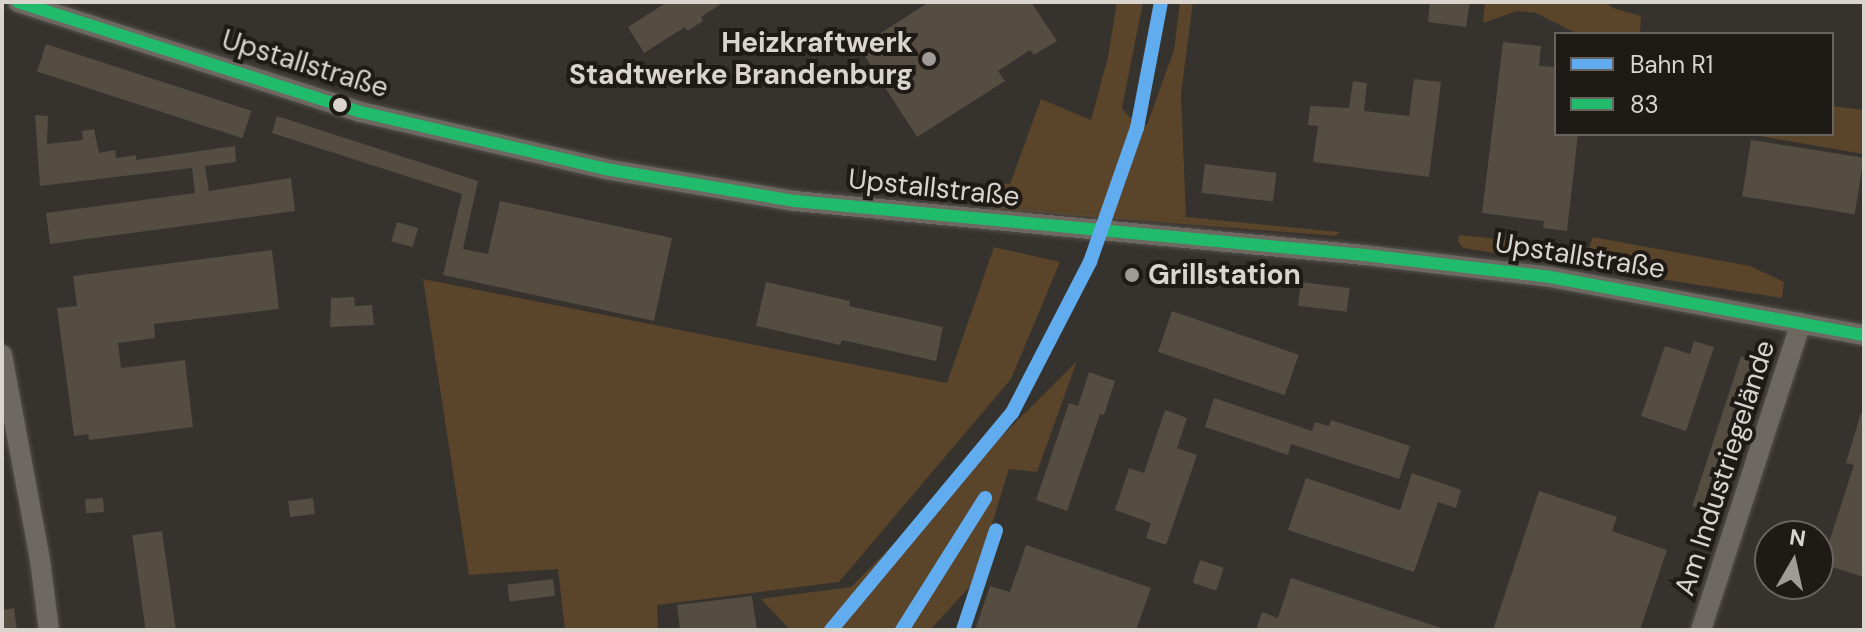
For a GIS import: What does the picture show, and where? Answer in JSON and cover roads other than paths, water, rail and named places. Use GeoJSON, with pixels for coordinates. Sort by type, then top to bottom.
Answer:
{"type":"FeatureCollection","features":[{"type":"Feature","properties":{"kind":"street","name":"Upstallstraße"},"geometry":{"type":"LineString","coordinates":[[18,2],[361,112],[605,169],[795,201],[1364,255],[1550,277],[1864,335]]}},
{"type":"Feature","properties":{"kind":"street","name":"Am Industriegelände"},"geometry":{"type":"LineString","coordinates":[[1701,630],[1801,323]]}},
{"type":"Feature","properties":{"kind":"street"},"geometry":{"type":"LineString","coordinates":[[2,355],[40,560],[49,630]]}},
{"type":"Feature","properties":{"kind":"rail line","name":"R1"},"geometry":{"type":"LineString","coordinates":[[831,630],[1012,413],[1090,262],[1137,128],[1161,2]]}},
{"type":"Feature","properties":{"kind":"rail line","name":"R1"},"geometry":{"type":"LineString","coordinates":[[902,630],[985,498]]}},
{"type":"Feature","properties":{"kind":"rail line","name":"R1"},"geometry":{"type":"LineString","coordinates":[[963,630],[996,530]]}},
{"type":"Feature","properties":{"kind":"place","name":"Heizkraftwerk Stadtwerke Brandenburg"},"geometry":{"type":"Point","coordinates":[929,59]}},
{"type":"Feature","properties":{"kind":"place","name":"Grillstation"},"geometry":{"type":"Point","coordinates":[1132,275]}}]}
